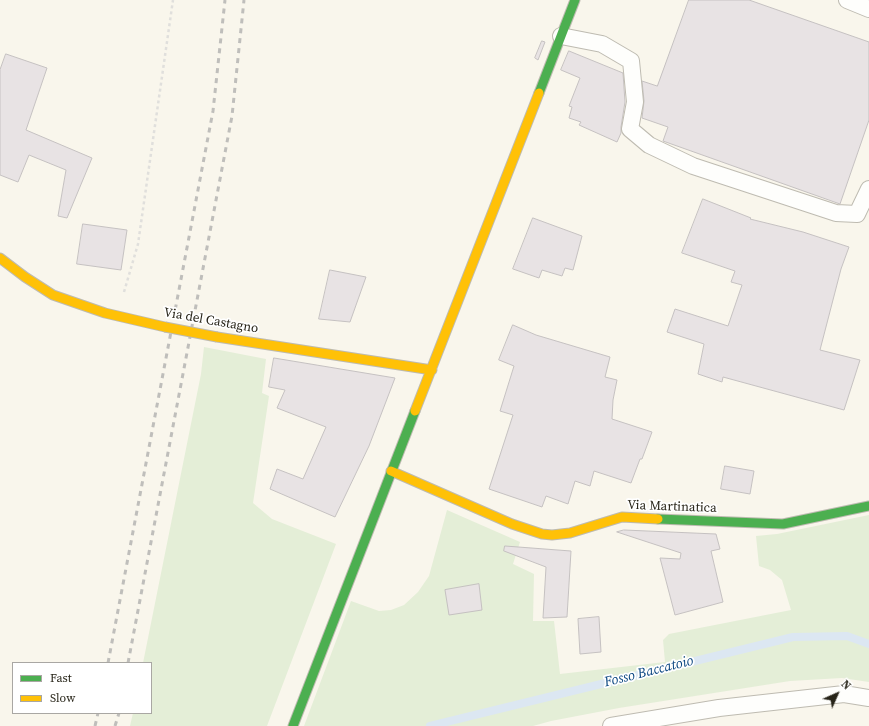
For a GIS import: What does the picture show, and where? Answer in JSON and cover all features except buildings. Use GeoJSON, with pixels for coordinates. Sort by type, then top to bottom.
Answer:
{"type":"FeatureCollection","features":[{"type":"Feature","properties":{"kind":"street"},"geometry":{"type":"LineString","coordinates":[[293,726],[575,0]]}},
{"type":"Feature","properties":{"kind":"street","name":"Via del Castagno"},"geometry":{"type":"LineString","coordinates":[[0,258],[25,277],[53,295],[105,313],[217,337],[432,370]]}},
{"type":"Feature","properties":{"kind":"street","name":"Via Martinatica"},"geometry":{"type":"LineString","coordinates":[[391,471],[506,522],[552,535],[583,531],[604,522],[622,517],[783,524],[869,506]]}},
{"type":"Feature","properties":{"kind":"lane"},"geometry":{"type":"LineString","coordinates":[[847,0],[869,9]]}},
{"type":"Feature","properties":{"kind":"lane"},"geometry":{"type":"LineString","coordinates":[[561,36],[602,44],[630,61],[635,102],[630,129],[649,145],[693,166],[836,213],[857,214],[869,189]]}},
{"type":"Feature","properties":{"kind":"lane"},"geometry":{"type":"LineString","coordinates":[[611,726],[719,708],[844,694],[869,698]]}},
{"type":"Feature","properties":{"kind":"path"},"geometry":{"type":"LineString","coordinates":[[105,313],[124,293],[138,244],[173,0]]}},
{"type":"Feature","properties":{"kind":"green space"},"geometry":{"type":"Polygon","coordinates":[[[204,347],[266,359],[262,393],[269,396],[253,503],[272,519],[336,544],[267,726],[130,726],[133,714],[152,714],[152,662],[143,662],[201,374],[204,347]]]}},
{"type":"Feature","properties":{"kind":"green space"},"geometry":{"type":"Polygon","coordinates":[[[447,510],[520,542],[513,564],[534,574],[533,621],[554,621],[560,674],[665,662],[663,640],[669,634],[791,610],[782,580],[770,570],[759,566],[756,536],[777,534],[869,515],[869,682],[842,678],[790,681],[619,708],[551,721],[533,726],[304,726],[351,601],[379,611],[391,610],[404,605],[418,592],[429,576],[447,510]]]}},
{"type":"Feature","properties":{"kind":"waterway","name":"Fosso Baccatoio"},"geometry":{"type":"LineString","coordinates":[[430,726],[793,637],[847,636],[869,644]]}},
{"type":"Feature","properties":{"kind":"railway"},"geometry":{"type":"LineString","coordinates":[[108,662],[213,111],[225,0]]}},
{"type":"Feature","properties":{"kind":"railway"},"geometry":{"type":"LineString","coordinates":[[128,662],[232,116],[244,0]]}},
{"type":"Feature","properties":{"kind":"railway"},"geometry":{"type":"LineString","coordinates":[[95,726],[98,714]]}},
{"type":"Feature","properties":{"kind":"railway"},"geometry":{"type":"LineString","coordinates":[[115,726],[119,714]]}},
{"type":"Feature","properties":{"kind":"traffic: fast"},"geometry":{"type":"LineString","coordinates":[[539,93],[575,0]]}},
{"type":"Feature","properties":{"kind":"traffic: fast"},"geometry":{"type":"LineString","coordinates":[[293,726],[415,411]]}},
{"type":"Feature","properties":{"kind":"traffic: fast"},"geometry":{"type":"LineString","coordinates":[[658,519],[783,524],[869,506]]}},
{"type":"Feature","properties":{"kind":"traffic: slow"},"geometry":{"type":"LineString","coordinates":[[415,411],[539,93]]}},
{"type":"Feature","properties":{"kind":"traffic: slow"},"geometry":{"type":"LineString","coordinates":[[0,258],[25,277],[53,295],[105,313],[165,327]]}},
{"type":"Feature","properties":{"kind":"traffic: slow"},"geometry":{"type":"LineString","coordinates":[[165,327],[217,337]]}},
{"type":"Feature","properties":{"kind":"traffic: slow"},"geometry":{"type":"LineString","coordinates":[[217,337],[432,370]]}},
{"type":"Feature","properties":{"kind":"traffic: slow"},"geometry":{"type":"LineString","coordinates":[[391,471],[512,524],[542,534],[552,535],[570,533],[622,517],[658,519]]}}]}
